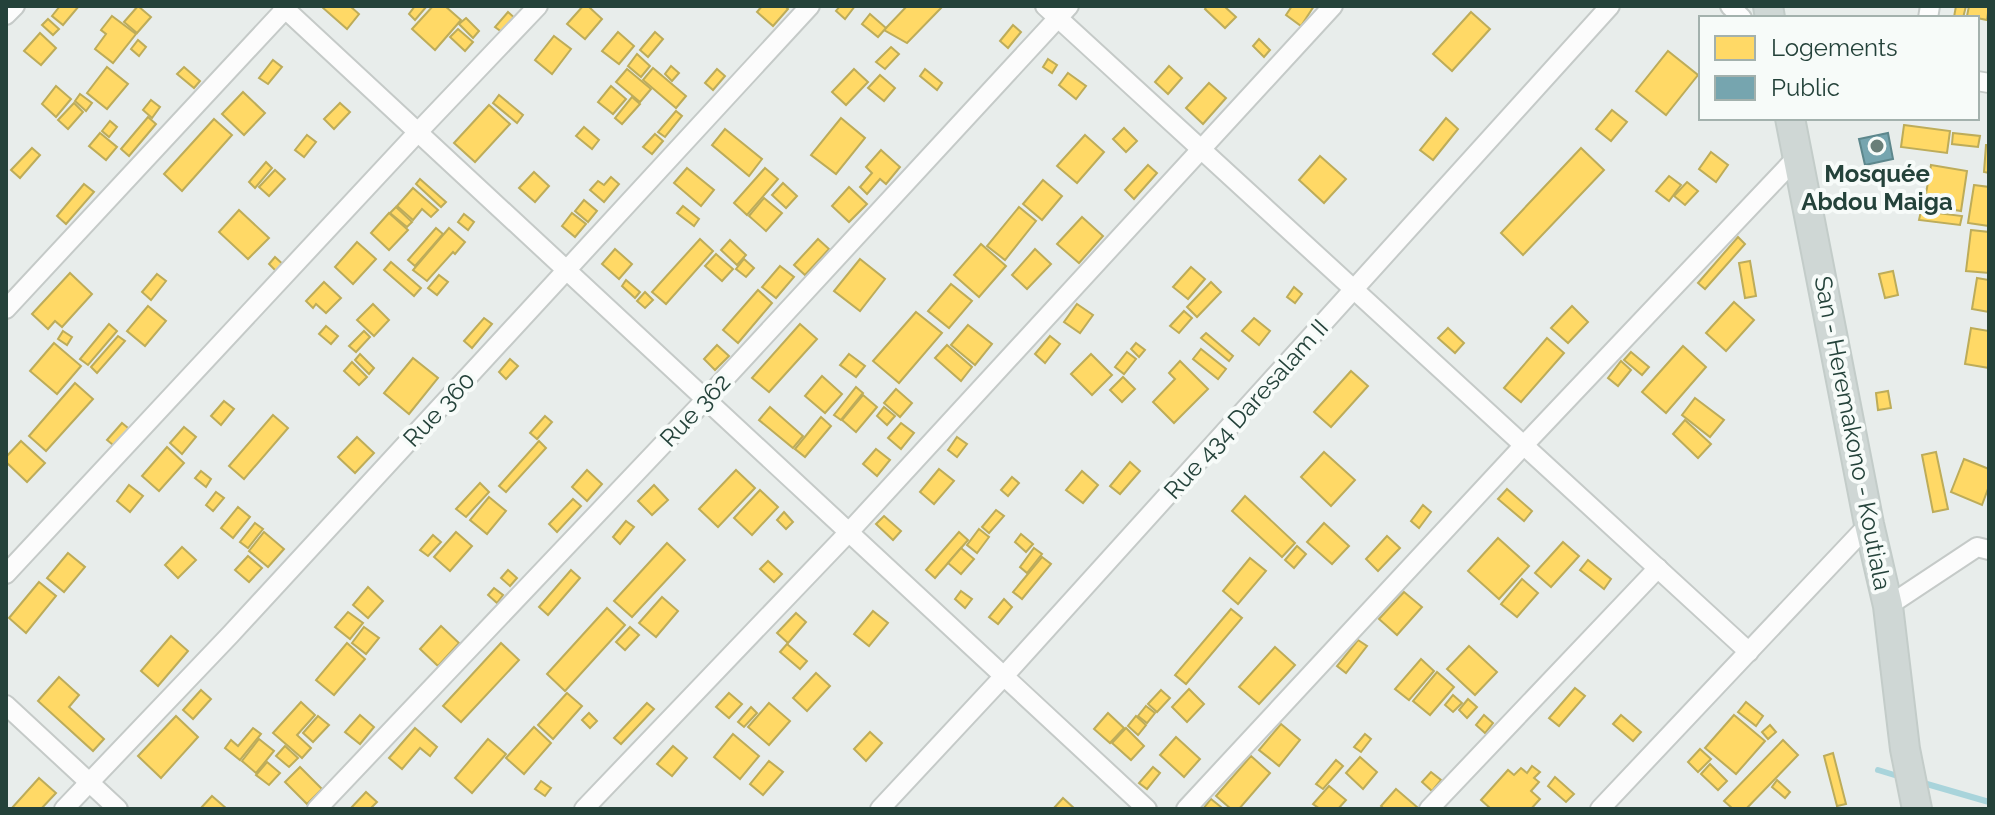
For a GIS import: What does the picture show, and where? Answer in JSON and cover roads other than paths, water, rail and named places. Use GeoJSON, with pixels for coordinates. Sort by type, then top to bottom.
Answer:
{"type":"FeatureCollection","features":[{"type":"Feature","properties":{"kind":"main road","name":"San - Heremakono - Koutiala"},"geometry":{"type":"LineString","coordinates":[[1790,120],[1869,524],[1888,606],[1905,749],[1917,809]]}},
{"type":"Feature","properties":{"kind":"street"},"geometry":{"type":"LineString","coordinates":[[6,15],[15,6]]}},
{"type":"Feature","properties":{"kind":"street"},"geometry":{"type":"LineString","coordinates":[[6,574],[538,6]]}},
{"type":"Feature","properties":{"kind":"street","name":"Rue 360"},"geometry":{"type":"LineString","coordinates":[[64,809],[230,635],[810,6]]}},
{"type":"Feature","properties":{"kind":"street"},"geometry":{"type":"LineString","coordinates":[[584,809],[849,532],[1333,6]]}},
{"type":"Feature","properties":{"kind":"street","name":"Rue 434 Daresalam II"},"geometry":{"type":"LineString","coordinates":[[880,809],[1610,6]]}},
{"type":"Feature","properties":{"kind":"street"},"geometry":{"type":"LineString","coordinates":[[6,309],[285,7],[1147,809]]}},
{"type":"Feature","properties":{"kind":"street"},"geometry":{"type":"LineString","coordinates":[[1057,10],[1201,149],[1749,652]]}},
{"type":"Feature","properties":{"kind":"street","name":"Rue 362"},"geometry":{"type":"LineString","coordinates":[[317,809],[706,399],[1057,10]]}},
{"type":"Feature","properties":{"kind":"street"},"geometry":{"type":"LineString","coordinates":[[1186,809],[1798,156]]}},
{"type":"Feature","properties":{"kind":"street"},"geometry":{"type":"LineString","coordinates":[[1600,809],[1869,524]]}},
{"type":"Feature","properties":{"kind":"street"},"geometry":{"type":"LineString","coordinates":[[1888,606],[1977,547],[1989,550]]}},
{"type":"Feature","properties":{"kind":"street"},"geometry":{"type":"LineString","coordinates":[[1429,809],[1658,568]]}},
{"type":"Feature","properties":{"kind":"street"},"geometry":{"type":"LineString","coordinates":[[6,705],[118,809]]}},
{"type":"Feature","properties":{"kind":"waterway"},"geometry":{"type":"LineString","coordinates":[[1878,770],[1901,777]]}},
{"type":"Feature","properties":{"kind":"waterway"},"geometry":{"type":"LineString","coordinates":[[1920,782],[1989,802]]}},
{"type":"Feature","properties":{"kind":"place","name":"Mosquée Abdou Maiga"},"geometry":{"type":"Point","coordinates":[1877,146]}}]}
